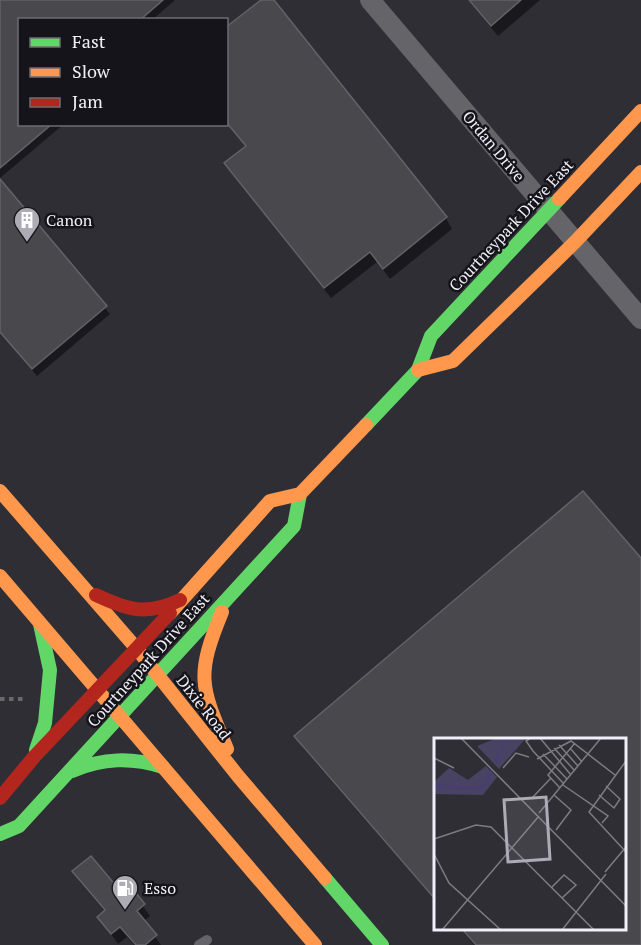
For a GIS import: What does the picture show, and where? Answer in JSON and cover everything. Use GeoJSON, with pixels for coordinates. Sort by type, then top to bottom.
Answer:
{"type":"FeatureCollection","features":[{"type":"Feature","properties":{"kind":"main road","name":"Courtneypark Drive East"},"geometry":{"type":"LineString","coordinates":[[0,834],[19,826],[120,716],[156,673],[294,526],[300,494],[418,370],[431,336],[641,111]]}},
{"type":"Feature","properties":{"kind":"main road"},"geometry":{"type":"LineString","coordinates":[[418,370],[453,361],[575,242],[641,172]]}},
{"type":"Feature","properties":{"kind":"main road","name":"Dixie Road"},"geometry":{"type":"LineString","coordinates":[[0,491],[137,649],[238,776],[382,945]]}},
{"type":"Feature","properties":{"kind":"main road","name":"Courtneypark Drive East"},"geometry":{"type":"LineString","coordinates":[[0,798],[34,757],[137,649],[270,501],[300,494]]}},
{"type":"Feature","properties":{"kind":"main road"},"geometry":{"type":"LineString","coordinates":[[0,576],[315,945]]}},
{"type":"Feature","properties":{"kind":"main road"},"geometry":{"type":"LineString","coordinates":[[85,590],[123,608],[144,612],[165,608],[184,598]]}},
{"type":"Feature","properties":{"kind":"main road"},"geometry":{"type":"LineString","coordinates":[[228,597],[209,642],[203,678],[210,704],[238,776]]}},
{"type":"Feature","properties":{"kind":"main road"},"geometry":{"type":"LineString","coordinates":[[34,757],[45,723],[50,670],[39,622]]}},
{"type":"Feature","properties":{"kind":"main road"},"geometry":{"type":"LineString","coordinates":[[66,774],[104,759],[124,758],[144,761],[163,768]]}},
{"type":"Feature","properties":{"kind":"street","name":"Ordan Drive"},"geometry":{"type":"LineString","coordinates":[[370,0],[641,319]]}},
{"type":"Feature","properties":{"kind":"path"},"geometry":{"type":"LineString","coordinates":[[0,699],[32,699]]}},
{"type":"Feature","properties":{"kind":"building"},"geometry":{"type":"Polygon","coordinates":[[[0,0],[163,0],[142,18],[18,18],[18,126],[50,126],[0,168],[0,0]]]}},
{"type":"Feature","properties":{"kind":"building"},"geometry":{"type":"Polygon","coordinates":[[[261,0],[274,0],[447,217],[383,269],[370,252],[324,288],[224,163],[246,146],[228,124],[228,25],[261,0]]]}},
{"type":"Feature","properties":{"kind":"building"},"geometry":{"type":"Polygon","coordinates":[[[469,0],[521,0],[491,26],[469,0]]]}},
{"type":"Feature","properties":{"kind":"building","name":"Canon"},"geometry":{"type":"Polygon","coordinates":[[[0,179],[107,306],[32,369],[0,332],[0,179]]]}},
{"type":"Feature","properties":{"kind":"building"},"geometry":{"type":"Polygon","coordinates":[[[583,491],[641,558],[641,945],[476,945],[463,930],[626,930],[626,738],[434,738],[434,898],[294,736],[583,491]]]}},
{"type":"Feature","properties":{"kind":"building"},"geometry":{"type":"Polygon","coordinates":[[[91,856],[122,893],[130,886],[145,904],[137,911],[157,935],[145,945],[136,945],[120,927],[111,934],[97,917],[105,910],[72,871],[91,856]]]}},
{"type":"Feature","properties":{"kind":"traffic: fast"},"geometry":{"type":"LineString","coordinates":[[366,425],[418,370],[431,336],[559,199]]}},
{"type":"Feature","properties":{"kind":"traffic: fast"},"geometry":{"type":"LineString","coordinates":[[0,834],[19,826],[294,526],[300,494]]}},
{"type":"Feature","properties":{"kind":"traffic: fast"},"geometry":{"type":"LineString","coordinates":[[36,750],[45,723],[50,670],[40,624]]}},
{"type":"Feature","properties":{"kind":"traffic: fast"},"geometry":{"type":"LineString","coordinates":[[72,771],[95,763],[117,760],[163,767]]}},
{"type":"Feature","properties":{"kind":"traffic: fast"},"geometry":{"type":"LineString","coordinates":[[325,878],[382,945]]}},
{"type":"Feature","properties":{"kind":"traffic: slow"},"geometry":{"type":"LineString","coordinates":[[559,199],[641,111]]}},
{"type":"Feature","properties":{"kind":"traffic: slow"},"geometry":{"type":"LineString","coordinates":[[418,370],[453,361],[575,242],[641,172]]}},
{"type":"Feature","properties":{"kind":"traffic: slow"},"geometry":{"type":"LineString","coordinates":[[170,613],[270,501],[300,494],[366,425]]}},
{"type":"Feature","properties":{"kind":"traffic: slow"},"geometry":{"type":"LineString","coordinates":[[0,491],[137,649],[238,776],[325,878]]}},
{"type":"Feature","properties":{"kind":"traffic: slow"},"geometry":{"type":"LineString","coordinates":[[0,576],[315,945]]}},
{"type":"Feature","properties":{"kind":"traffic: slow"},"geometry":{"type":"LineString","coordinates":[[222,612],[208,652],[205,682],[211,711],[227,749]]}},
{"type":"Feature","properties":{"kind":"traffic: jam"},"geometry":{"type":"LineString","coordinates":[[96,595],[137,609],[157,608],[180,600]]}},
{"type":"Feature","properties":{"kind":"traffic: jam"},"geometry":{"type":"LineString","coordinates":[[0,798],[34,757],[170,613]]}},
{"type":"Feature","properties":{"kind":"place","name":"Canon"},"geometry":{"type":"Point","coordinates":[27,243]}},
{"type":"Feature","properties":{"kind":"place","name":"Esso"},"geometry":{"type":"Point","coordinates":[125,911]}}]}
